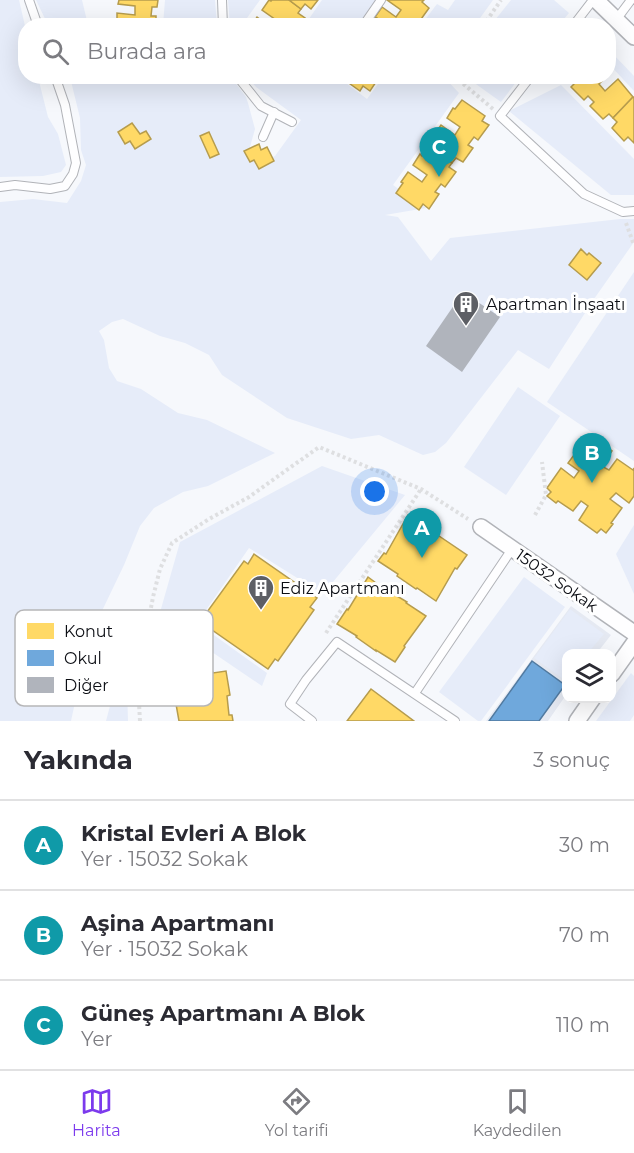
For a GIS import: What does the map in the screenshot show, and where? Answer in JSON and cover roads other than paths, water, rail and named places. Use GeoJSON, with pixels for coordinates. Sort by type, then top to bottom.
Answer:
{"type":"FeatureCollection","features":[{"type":"Feature","properties":{"kind":"street"},"geometry":{"type":"LineString","coordinates":[[594,0],[614,18]]}},
{"type":"Feature","properties":{"kind":"street"},"geometry":{"type":"LineString","coordinates":[[616,20],[634,37]]}},
{"type":"Feature","properties":{"kind":"street","name":"15032 Sokak"},"geometry":{"type":"LineString","coordinates":[[481,527],[634,633]]}},
{"type":"Feature","properties":{"kind":"street"},"geometry":{"type":"LineString","coordinates":[[616,670],[631,653]]}},
{"type":"Feature","properties":{"kind":"street"},"geometry":{"type":"LineString","coordinates":[[577,721],[590,703]]}},
{"type":"Feature","properties":{"kind":"lane"},"geometry":{"type":"LineString","coordinates":[[29,0],[35,18]]}},
{"type":"Feature","properties":{"kind":"lane"},"geometry":{"type":"LineString","coordinates":[[222,0],[223,18]]}},
{"type":"Feature","properties":{"kind":"lane"},"geometry":{"type":"LineString","coordinates":[[369,18],[381,0]]}},
{"type":"Feature","properties":{"kind":"lane"},"geometry":{"type":"LineString","coordinates":[[579,18],[594,0]]}},
{"type":"Feature","properties":{"kind":"lane"},"geometry":{"type":"LineString","coordinates":[[616,20],[631,0]]}},
{"type":"Feature","properties":{"kind":"lane"},"geometry":{"type":"LineString","coordinates":[[0,187],[15,185],[50,189],[65,186],[73,174],[76,163],[65,105],[58,84]]}},
{"type":"Feature","properties":{"kind":"lane"},"geometry":{"type":"LineString","coordinates":[[243,84],[261,106],[292,122]]}},
{"type":"Feature","properties":{"kind":"lane"},"geometry":{"type":"LineString","coordinates":[[525,84],[500,116],[584,194],[622,212],[634,212]]}},
{"type":"Feature","properties":{"kind":"lane"},"geometry":{"type":"LineString","coordinates":[[263,137],[274,112]]}},
{"type":"Feature","properties":{"kind":"lane"},"geometry":{"type":"LineString","coordinates":[[415,693],[512,549]]}},
{"type":"Feature","properties":{"kind":"lane"},"geometry":{"type":"LineString","coordinates":[[312,721],[290,704],[337,642],[455,721]]}},
{"type":"Feature","properties":{"kind":"place","name":"Güneş Apartmanı A Blok"},"geometry":{"type":"Point","coordinates":[439,177]}},
{"type":"Feature","properties":{"kind":"place","name":"Apartman İnşaatı"},"geometry":{"type":"Point","coordinates":[466,327]}},
{"type":"Feature","properties":{"kind":"place","name":"Aşina Apartmanı"},"geometry":{"type":"Point","coordinates":[592,483]}},
{"type":"Feature","properties":{"kind":"place","name":"Kristal Evleri A Blok"},"geometry":{"type":"Point","coordinates":[422,558]}},
{"type":"Feature","properties":{"kind":"place","name":"Ediz Apartmanı"},"geometry":{"type":"Point","coordinates":[261,611]}}]}
